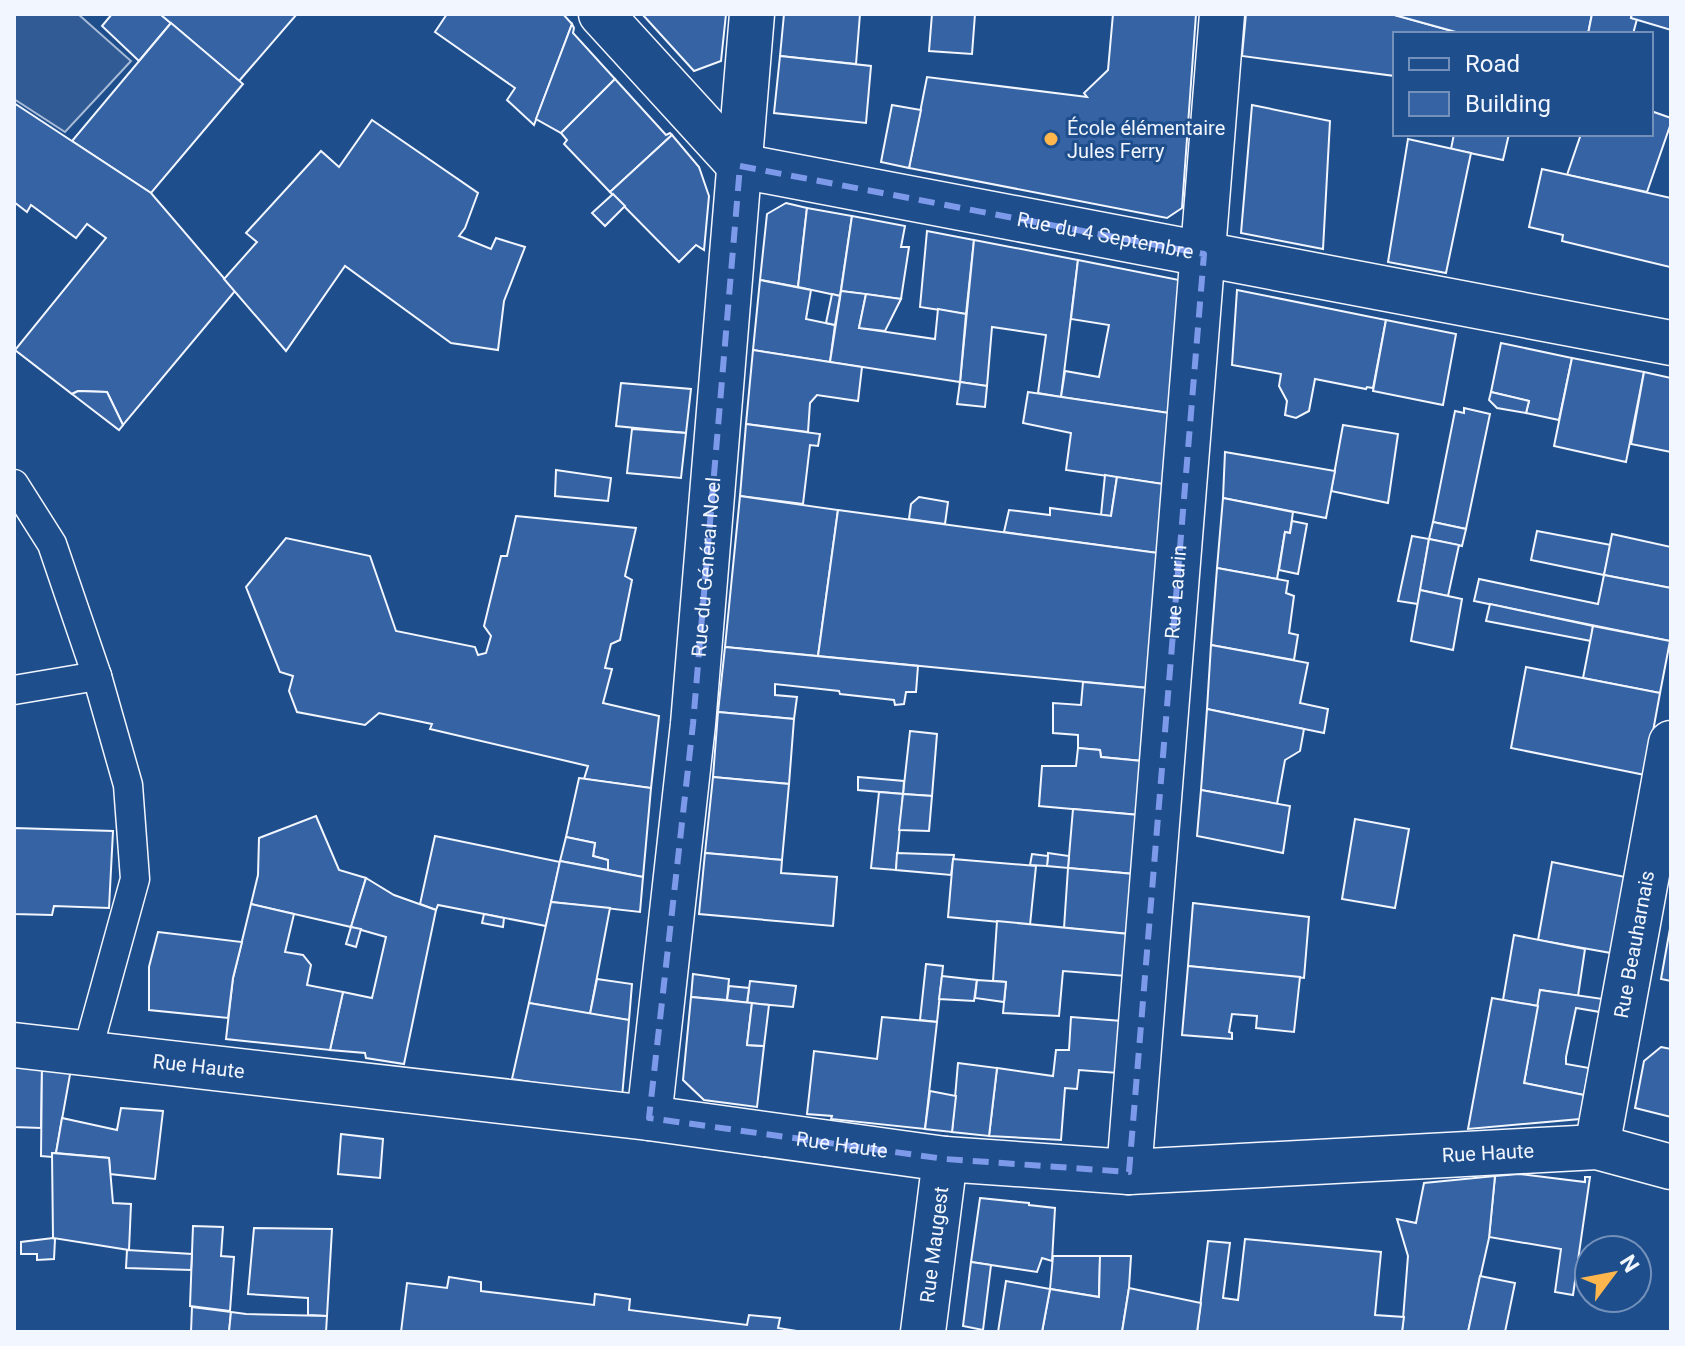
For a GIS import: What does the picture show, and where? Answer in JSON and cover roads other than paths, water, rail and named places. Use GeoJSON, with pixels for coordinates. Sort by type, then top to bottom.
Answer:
{"type":"FeatureCollection","features":[{"type":"Feature","properties":{"kind":"street"},"geometry":{"type":"LineString","coordinates":[[601,14],[740,166]]}},
{"type":"Feature","properties":{"kind":"street","name":"Rue du Général Noel"},"geometry":{"type":"LineString","coordinates":[[649,1118],[693,724],[752,14]]}},
{"type":"Feature","properties":{"kind":"street","name":"Rue Laurin"},"geometry":{"type":"LineString","coordinates":[[1129,1172],[1222,14]]}},
{"type":"Feature","properties":{"kind":"street","name":"Rue du 4 Septembre"},"geometry":{"type":"LineString","coordinates":[[740,166],[1671,343]]}},
{"type":"Feature","properties":{"kind":"street","name":"Rue Beauharnais"},"geometry":{"type":"LineString","coordinates":[[1597,1147],[1671,743]]}},
{"type":"Feature","properties":{"kind":"street","name":"Rue Haute"},"geometry":{"type":"LineString","coordinates":[[14,1045],[649,1118],[945,1159],[1129,1172],[1597,1147],[1671,1167]]}},
{"type":"Feature","properties":{"kind":"street","name":"Rue Maugest"},"geometry":{"type":"LineString","coordinates":[[923,1332],[945,1159]]}},
{"type":"Feature","properties":{"kind":"lane"},"geometry":{"type":"LineString","coordinates":[[14,484],[52,544],[97,676],[128,785],[135,879],[87,1053]]}},
{"type":"Feature","properties":{"kind":"lane"},"geometry":{"type":"LineString","coordinates":[[14,690],[97,676]]}},
{"type":"Feature","properties":{"kind":"place","name":"École élémentaire Jules Ferry"},"geometry":{"type":"Point","coordinates":[1051,139]}}]}
